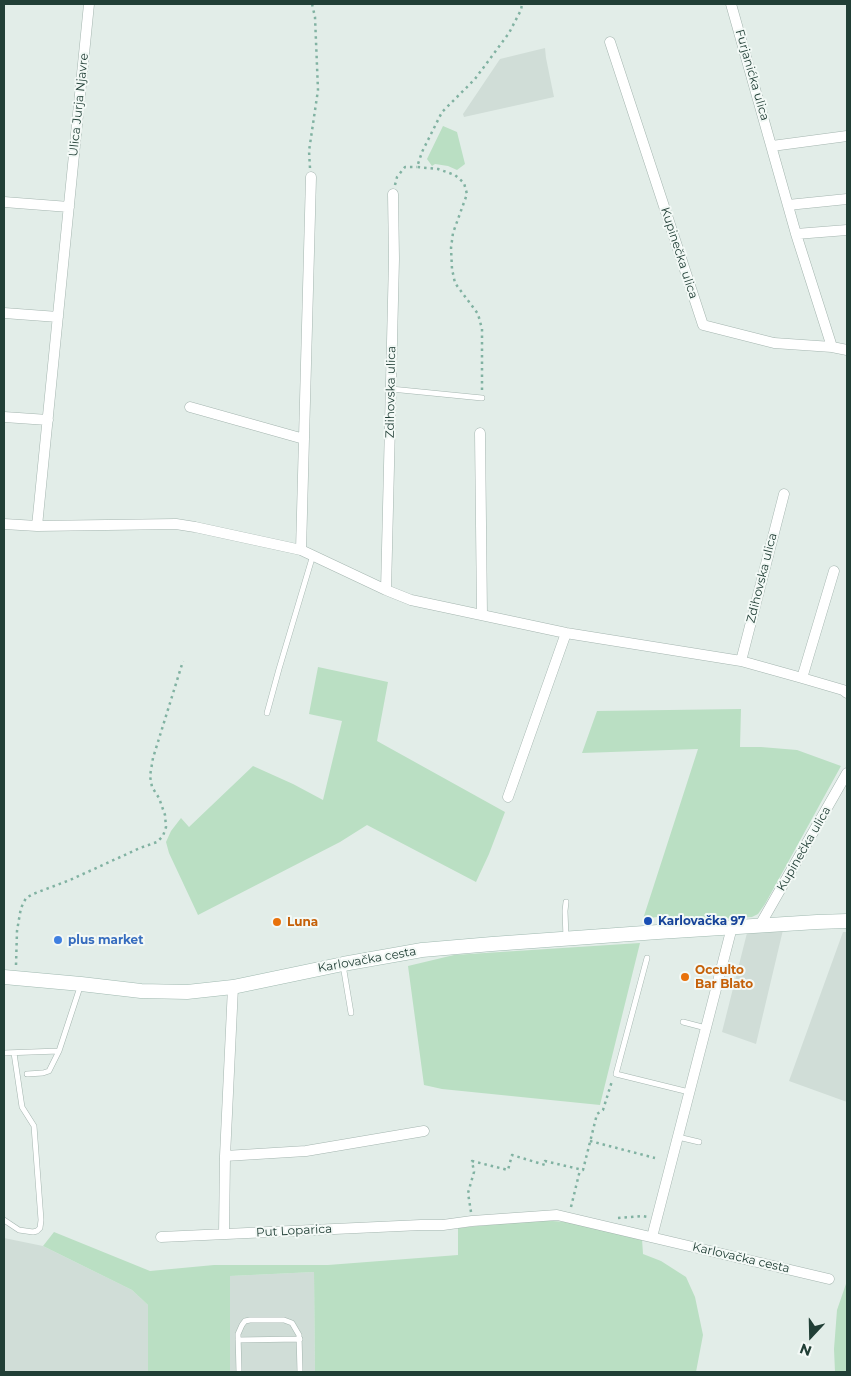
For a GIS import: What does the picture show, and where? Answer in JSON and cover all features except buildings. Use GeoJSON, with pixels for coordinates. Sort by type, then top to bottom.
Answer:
{"type":"FeatureCollection","features":[{"type":"Feature","properties":{"kind":"street","name":"Ulica Jurja Njavre"},"geometry":{"type":"LineString","coordinates":[[37,526],[89,4]]}},
{"type":"Feature","properties":{"kind":"street","name":"Furjanićka ulica"},"geometry":{"type":"LineString","coordinates":[[732,4],[796,234],[832,347]]}},
{"type":"Feature","properties":{"kind":"street","name":"Kupinečka ulica"},"geometry":{"type":"LineString","coordinates":[[610,42],[703,324],[774,342],[847,350]]}},
{"type":"Feature","properties":{"kind":"street"},"geometry":{"type":"LineString","coordinates":[[772,146],[847,136]]}},
{"type":"Feature","properties":{"kind":"street"},"geometry":{"type":"LineString","coordinates":[[301,550],[311,177]]}},
{"type":"Feature","properties":{"kind":"street","name":"Zdihovska ulica"},"geometry":{"type":"LineString","coordinates":[[386,590],[392,389],[393,194]]}},
{"type":"Feature","properties":{"kind":"street"},"geometry":{"type":"LineString","coordinates":[[788,205],[847,199]]}},
{"type":"Feature","properties":{"kind":"street"},"geometry":{"type":"LineString","coordinates":[[4,202],[69,207]]}},
{"type":"Feature","properties":{"kind":"street"},"geometry":{"type":"LineString","coordinates":[[796,234],[847,230]]}},
{"type":"Feature","properties":{"kind":"street"},"geometry":{"type":"LineString","coordinates":[[4,313],[58,317]]}},
{"type":"Feature","properties":{"kind":"street"},"geometry":{"type":"LineString","coordinates":[[190,407],[304,439]]}},
{"type":"Feature","properties":{"kind":"street"},"geometry":{"type":"LineString","coordinates":[[4,417],[48,420]]}},
{"type":"Feature","properties":{"kind":"street"},"geometry":{"type":"LineString","coordinates":[[480,433],[482,615]]}},
{"type":"Feature","properties":{"kind":"street","name":"Zdihovska ulica"},"geometry":{"type":"LineString","coordinates":[[741,661],[784,494]]}},
{"type":"Feature","properties":{"kind":"street"},"geometry":{"type":"LineString","coordinates":[[4,524],[37,526],[176,524],[202,528],[301,550],[410,600],[566,633],[741,661],[847,693]]}},
{"type":"Feature","properties":{"kind":"street"},"geometry":{"type":"LineString","coordinates":[[802,678],[834,571]]}},
{"type":"Feature","properties":{"kind":"street"},"geometry":{"type":"LineString","coordinates":[[508,797],[566,633]]}},
{"type":"Feature","properties":{"kind":"street","name":"Kupinečka ulica"},"geometry":{"type":"LineString","coordinates":[[760,926],[847,773]]}},
{"type":"Feature","properties":{"kind":"street","name":"Karlovačka cesta"},"geometry":{"type":"LineString","coordinates":[[4,977],[150,992],[187,992],[233,987],[422,950],[847,921]]}},
{"type":"Feature","properties":{"kind":"street"},"geometry":{"type":"LineString","coordinates":[[652,1237],[732,928]]}},
{"type":"Feature","properties":{"kind":"street"},"geometry":{"type":"LineString","coordinates":[[224,1234],[225,1156],[233,987]]}},
{"type":"Feature","properties":{"kind":"street"},"geometry":{"type":"LineString","coordinates":[[225,1156],[306,1150],[424,1131]]}},
{"type":"Feature","properties":{"kind":"street","name":"Karlovačka cesta"},"geometry":{"type":"LineString","coordinates":[[443,1226],[472,1221],[557,1215],[829,1279]]}},
{"type":"Feature","properties":{"kind":"street","name":"Put Loparica"},"geometry":{"type":"LineString","coordinates":[[161,1237],[421,1225],[443,1226]]}},
{"type":"Feature","properties":{"kind":"lane"},"geometry":{"type":"LineString","coordinates":[[392,389],[482,398]]}},
{"type":"Feature","properties":{"kind":"lane"},"geometry":{"type":"LineString","coordinates":[[267,713],[281,660],[314,555]]}},
{"type":"Feature","properties":{"kind":"lane"},"geometry":{"type":"LineString","coordinates":[[566,902],[566,939]]}},
{"type":"Feature","properties":{"kind":"lane"},"geometry":{"type":"LineString","coordinates":[[647,958],[616,1074],[690,1092]]}},
{"type":"Feature","properties":{"kind":"lane"},"geometry":{"type":"LineString","coordinates":[[343,964],[350,1013]]}},
{"type":"Feature","properties":{"kind":"lane"},"geometry":{"type":"LineString","coordinates":[[27,1074],[49,1071],[59,1051],[81,984]]}},
{"type":"Feature","properties":{"kind":"lane"},"geometry":{"type":"LineString","coordinates":[[683,1022],[706,1028]]}},
{"type":"Feature","properties":{"kind":"lane"},"geometry":{"type":"LineString","coordinates":[[4,1054],[59,1051]]}},
{"type":"Feature","properties":{"kind":"lane"},"geometry":{"type":"LineString","coordinates":[[4,1220],[19,1230],[33,1232],[40,1228],[41,1220],[34,1126],[22,1107],[14,1053]]}},
{"type":"Feature","properties":{"kind":"lane"},"geometry":{"type":"LineString","coordinates":[[678,1137],[699,1142]]}},
{"type":"Feature","properties":{"kind":"lane"},"geometry":{"type":"LineString","coordinates":[[239,1372],[239,1330],[245,1321],[284,1320],[292,1322],[300,1339],[300,1372]]}},
{"type":"Feature","properties":{"kind":"lane"},"geometry":{"type":"LineString","coordinates":[[238,1340],[300,1339]]}},
{"type":"Feature","properties":{"kind":"path"},"geometry":{"type":"LineString","coordinates":[[311,177],[309,152],[318,90],[315,17],[312,4]]}},
{"type":"Feature","properties":{"kind":"path"},"geometry":{"type":"LineString","coordinates":[[417,167],[422,152],[442,112],[475,78],[509,33],[521,10],[522,4]]}},
{"type":"Feature","properties":{"kind":"path"},"geometry":{"type":"LineString","coordinates":[[393,194],[397,177],[405,167],[438,169],[455,175],[464,183],[467,194],[453,233],[451,248],[452,269],[455,283],[478,314],[482,329],[482,398]]}},
{"type":"Feature","properties":{"kind":"path"},"geometry":{"type":"LineString","coordinates":[[16,969],[18,919],[26,898],[157,842],[163,836],[166,827],[165,815],[159,798],[152,787],[150,776],[153,758],[183,661]]}},
{"type":"Feature","properties":{"kind":"path"},"geometry":{"type":"LineString","coordinates":[[569,1217],[580,1170],[583,1170],[597,1114],[603,1110],[611,1083],[616,1074]]}},
{"type":"Feature","properties":{"kind":"path"},"geometry":{"type":"LineString","coordinates":[[590,1141],[655,1158]]}},
{"type":"Feature","properties":{"kind":"path"},"geometry":{"type":"LineString","coordinates":[[472,1221],[468,1193],[474,1172],[472,1161],[508,1170],[512,1155],[545,1164],[545,1161],[580,1170]]}},
{"type":"Feature","properties":{"kind":"shaded area"},"geometry":{"type":"Polygon","coordinates":[[[545,48],[554,97],[464,117],[463,114],[500,59],[545,48]]]}},
{"type":"Feature","properties":{"kind":"shaded area"},"geometry":{"type":"Polygon","coordinates":[[[783,930],[756,1044],[722,1032],[747,933],[783,930]]]}},
{"type":"Feature","properties":{"kind":"shaded area"},"geometry":{"type":"Polygon","coordinates":[[[843,932],[847,932],[847,1102],[789,1081],[843,932]]]}},
{"type":"Feature","properties":{"kind":"shaded area"},"geometry":{"type":"Polygon","coordinates":[[[4,1238],[43,1246],[132,1290],[148,1305],[148,1372],[4,1372],[4,1238]]]}},
{"type":"Feature","properties":{"kind":"shaded area"},"geometry":{"type":"Polygon","coordinates":[[[314,1272],[315,1372],[230,1372],[230,1276],[314,1272]]]}},
{"type":"Feature","properties":{"kind":"green space"},"geometry":{"type":"Polygon","coordinates":[[[443,126],[457,132],[465,164],[457,170],[448,166],[435,164],[432,166],[427,159],[443,126]]]}},
{"type":"Feature","properties":{"kind":"green space"},"geometry":{"type":"Polygon","coordinates":[[[318,667],[388,682],[377,741],[505,812],[476,882],[367,825],[340,842],[198,915],[169,853],[166,842],[171,831],[181,818],[189,827],[253,766],[323,800],[342,721],[309,714],[318,667]]]}},
{"type":"Feature","properties":{"kind":"green space"},"geometry":{"type":"Polygon","coordinates":[[[741,709],[740,747],[797,750],[841,766],[758,914],[752,917],[721,919],[664,916],[643,919],[698,749],[582,753],[597,711],[741,709]]]}},
{"type":"Feature","properties":{"kind":"green space"},"geometry":{"type":"Polygon","coordinates":[[[640,943],[600,1105],[442,1089],[424,1085],[408,966],[454,955],[640,943]]]}},
{"type":"Feature","properties":{"kind":"green space"},"geometry":{"type":"Polygon","coordinates":[[[539,1220],[566,1222],[642,1239],[643,1254],[661,1261],[686,1277],[695,1297],[703,1335],[696,1372],[315,1372],[314,1272],[230,1276],[230,1372],[148,1372],[148,1305],[132,1290],[43,1246],[54,1232],[150,1271],[214,1265],[328,1265],[458,1255],[458,1228],[539,1220]]]}},
{"type":"Feature","properties":{"kind":"green space"},"geometry":{"type":"Polygon","coordinates":[[[847,1281],[847,1372],[835,1372],[834,1349],[837,1310],[847,1281]]]}},
{"type":"Feature","properties":{"kind":"place","name":"Karlovačka 97"},"geometry":{"type":"Point","coordinates":[648,921]}},
{"type":"Feature","properties":{"kind":"place","name":"Luna"},"geometry":{"type":"Point","coordinates":[277,922]}},
{"type":"Feature","properties":{"kind":"place","name":"plus market"},"geometry":{"type":"Point","coordinates":[58,940]}},
{"type":"Feature","properties":{"kind":"place","name":"Occulto Bar Blato"},"geometry":{"type":"Point","coordinates":[685,977]}}]}
